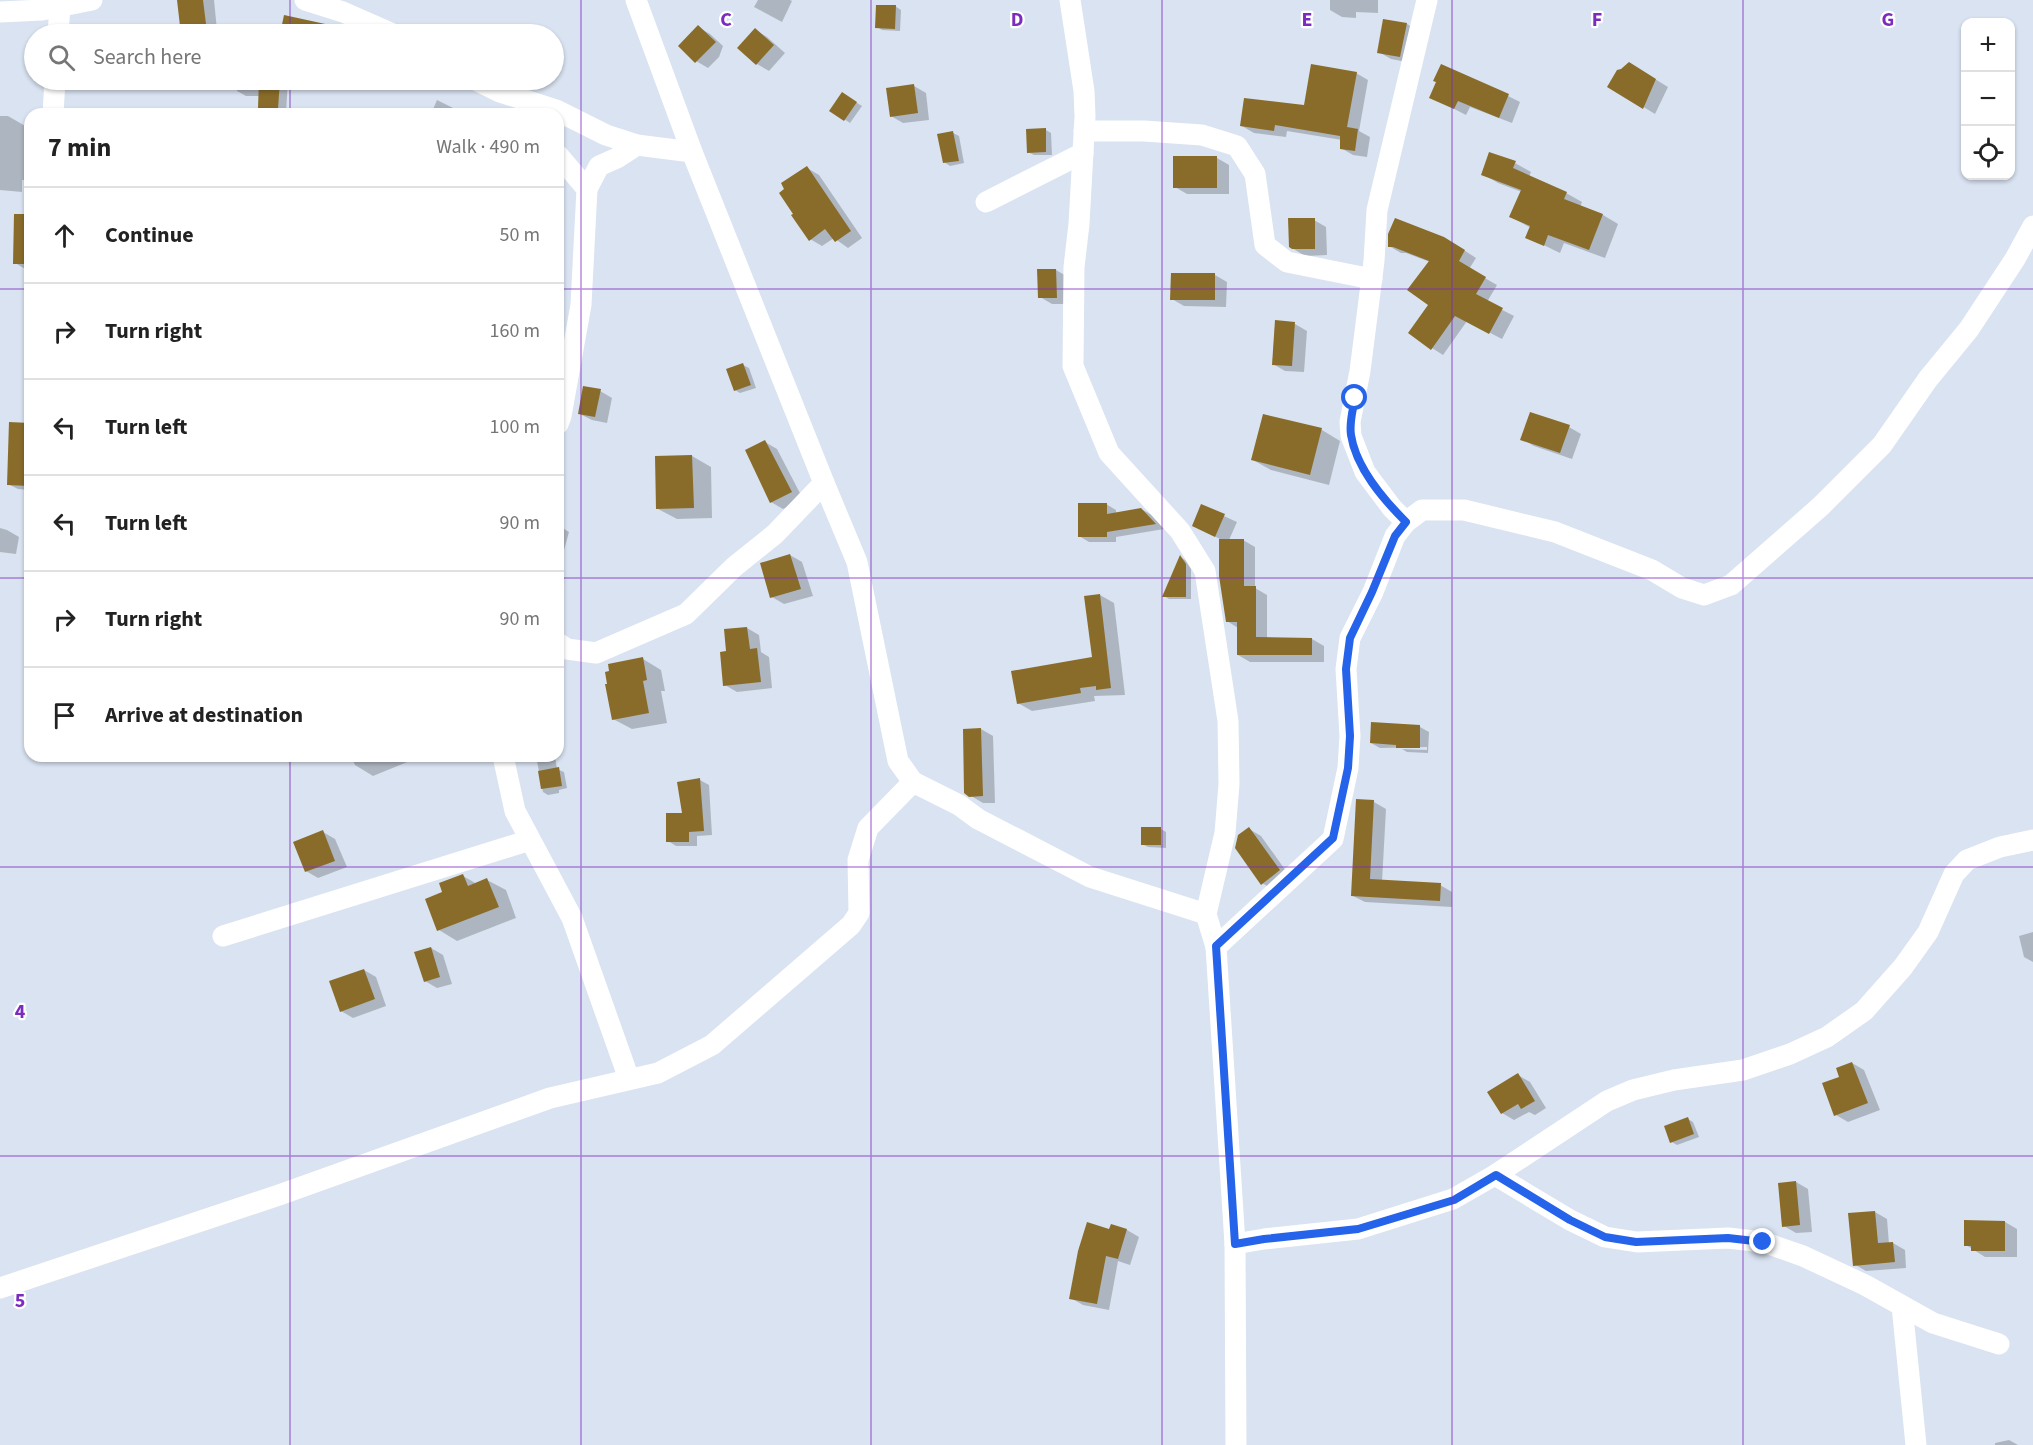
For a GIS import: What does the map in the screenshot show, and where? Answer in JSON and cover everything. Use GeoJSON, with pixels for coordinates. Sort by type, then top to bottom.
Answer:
{"type":"FeatureCollection","features":[{"type":"Feature","properties":{"kind":"street"},"geometry":{"type":"LineString","coordinates":[[0,12],[42,10],[92,0]]}},
{"type":"Feature","properties":{"kind":"street"},"geometry":{"type":"LineString","coordinates":[[305,0],[343,12],[370,24]]}},
{"type":"Feature","properties":{"kind":"street"},"geometry":{"type":"LineString","coordinates":[[636,0],[692,152],[857,562],[898,761],[913,782],[959,805],[978,819],[1090,877],[1206,914]]}},
{"type":"Feature","properties":{"kind":"street"},"geometry":{"type":"LineString","coordinates":[[1070,0],[1084,91],[1079,224],[1074,267],[1073,366],[1108,453],[1180,531],[1205,571],[1228,721],[1229,784],[1225,833],[1206,914],[1216,946],[1235,1244],[1236,1445]]}},
{"type":"Feature","properties":{"kind":"street"},"geometry":{"type":"LineString","coordinates":[[1406,522],[1392,508],[1365,472],[1351,436],[1350,422],[1360,371],[1377,210],[1426,0]]}},
{"type":"Feature","properties":{"kind":"street"},"geometry":{"type":"LineString","coordinates":[[59,24],[60,6]]}},
{"type":"Feature","properties":{"kind":"street"},"geometry":{"type":"LineString","coordinates":[[53,108],[54,90]]}},
{"type":"Feature","properties":{"kind":"street"},"geometry":{"type":"LineString","coordinates":[[496,90],[550,108]]}},
{"type":"Feature","properties":{"kind":"street"},"geometry":{"type":"LineString","coordinates":[[500,92],[515,108]]}},
{"type":"Feature","properties":{"kind":"street"},"geometry":{"type":"LineString","coordinates":[[564,114],[606,135],[637,145],[692,152]]}},
{"type":"Feature","properties":{"kind":"street"},"geometry":{"type":"LineString","coordinates":[[1084,131],[1144,131],[1202,135],[1238,146],[1255,174],[1265,245],[1287,262],[1371,279]]}},
{"type":"Feature","properties":{"kind":"street"},"geometry":{"type":"LineString","coordinates":[[564,398],[580,305],[586,189],[599,166],[637,145]]}},
{"type":"Feature","properties":{"kind":"street"},"geometry":{"type":"LineString","coordinates":[[986,202],[1083,153]]}},
{"type":"Feature","properties":{"kind":"street"},"geometry":{"type":"LineString","coordinates":[[564,162],[586,189]]}},
{"type":"Feature","properties":{"kind":"street"},"geometry":{"type":"LineString","coordinates":[[1216,946],[1333,838],[1348,768],[1350,736],[1346,669],[1350,638],[1395,536],[1406,522],[1422,510],[1464,510],[1523,523],[1581,542],[1652,570],[1682,588],[1704,595],[1731,585],[1821,506],[1882,445],[1928,379],[1969,329],[2015,259],[2033,226]]}},
{"type":"Feature","properties":{"kind":"street"},"geometry":{"type":"LineString","coordinates":[[564,647],[596,653],[686,614],[734,567],[775,534],[824,483]]}},
{"type":"Feature","properties":{"kind":"street"},"geometry":{"type":"LineString","coordinates":[[504,762],[515,811],[572,918],[629,1079]]}},
{"type":"Feature","properties":{"kind":"street"},"geometry":{"type":"LineString","coordinates":[[0,1288],[279,1195],[550,1098],[658,1073],[711,1045],[851,925],[859,913],[858,860],[868,828],[913,782]]}},
{"type":"Feature","properties":{"kind":"street"},"geometry":{"type":"LineString","coordinates":[[224,936],[531,840]]}},
{"type":"Feature","properties":{"kind":"street"},"geometry":{"type":"LineString","coordinates":[[1235,1244],[1358,1229],[1454,1200],[1496,1175],[1607,1101],[1633,1090],[1674,1080],[1743,1070],[1790,1054],[1827,1037],[1864,1011],[1903,967],[1928,932],[1954,874],[1967,860],[2000,847],[2033,840]]}},
{"type":"Feature","properties":{"kind":"street"},"geometry":{"type":"LineString","coordinates":[[1496,1175],[1570,1220],[1605,1237],[1636,1242],[1728,1238],[1763,1242],[1803,1256],[1865,1285],[1933,1323],[1999,1344]]}},
{"type":"Feature","properties":{"kind":"street"},"geometry":{"type":"LineString","coordinates":[[1902,1306],[1916,1445]]}},
{"type":"Feature","properties":{"kind":"building"},"geometry":{"type":"Polygon","coordinates":[[[177,0],[203,0],[206,24],[180,24],[177,0]]]}},
{"type":"Feature","properties":{"kind":"building"},"geometry":{"type":"Polygon","coordinates":[[[876,5],[896,5],[895,29],[875,28],[876,5]]]}},
{"type":"Feature","properties":{"kind":"building"},"geometry":{"type":"Polygon","coordinates":[[[284,15],[325,24],[282,24],[284,15]]]}},
{"type":"Feature","properties":{"kind":"building"},"geometry":{"type":"Polygon","coordinates":[[[1383,19],[1407,23],[1400,57],[1377,53],[1383,19]]]}},
{"type":"Feature","properties":{"kind":"building"},"geometry":{"type":"Polygon","coordinates":[[[698,25],[716,42],[695,63],[678,46],[698,25]]]}},
{"type":"Feature","properties":{"kind":"building"},"geometry":{"type":"Polygon","coordinates":[[[755,28],[774,45],[756,65],[737,48],[755,28]]]}},
{"type":"Feature","properties":{"kind":"building"},"geometry":{"type":"Polygon","coordinates":[[[1629,62],[1656,79],[1643,109],[1607,87],[1617,70],[1629,62]]]}},
{"type":"Feature","properties":{"kind":"building"},"geometry":{"type":"Polygon","coordinates":[[[1311,64],[1357,72],[1347,127],[1358,129],[1355,151],[1340,149],[1340,136],[1275,125],[1274,131],[1240,126],[1244,98],[1304,105],[1311,64]]]}},
{"type":"Feature","properties":{"kind":"building"},"geometry":{"type":"Polygon","coordinates":[[[1441,64],[1509,94],[1499,118],[1458,101],[1454,109],[1429,98],[1436,82],[1433,81],[1441,64]]]}},
{"type":"Feature","properties":{"kind":"building"},"geometry":{"type":"Polygon","coordinates":[[[914,84],[918,113],[890,117],[886,88],[914,84]]]}},
{"type":"Feature","properties":{"kind":"building"},"geometry":{"type":"Polygon","coordinates":[[[259,90],[279,90],[278,108],[258,108],[259,90]]]}},
{"type":"Feature","properties":{"kind":"building"},"geometry":{"type":"Polygon","coordinates":[[[842,92],[857,102],[844,121],[829,111],[842,92]]]}},
{"type":"Feature","properties":{"kind":"building"},"geometry":{"type":"Polygon","coordinates":[[[1046,128],[1046,152],[1027,153],[1026,129],[1046,128]]]}},
{"type":"Feature","properties":{"kind":"building"},"geometry":{"type":"Polygon","coordinates":[[[953,131],[959,161],[943,163],[937,134],[953,131]]]}},
{"type":"Feature","properties":{"kind":"building"},"geometry":{"type":"Polygon","coordinates":[[[1489,152],[1516,161],[1513,168],[1567,192],[1564,199],[1603,214],[1589,250],[1548,235],[1544,246],[1525,238],[1530,226],[1509,217],[1521,190],[1481,175],[1489,152]]]}},
{"type":"Feature","properties":{"kind":"building"},"geometry":{"type":"Polygon","coordinates":[[[1173,156],[1217,156],[1217,188],[1173,188],[1173,156]]]}},
{"type":"Feature","properties":{"kind":"building"},"geometry":{"type":"Polygon","coordinates":[[[807,166],[851,231],[835,242],[825,229],[809,241],[779,193],[784,189],[781,183],[807,166]]]}},
{"type":"Feature","properties":{"kind":"building"},"geometry":{"type":"Polygon","coordinates":[[[14,214],[24,214],[24,264],[13,264],[14,214]]]}},
{"type":"Feature","properties":{"kind":"building"},"geometry":{"type":"Polygon","coordinates":[[[1288,218],[1315,218],[1315,249],[1289,247],[1288,218]]]}},
{"type":"Feature","properties":{"kind":"building"},"geometry":{"type":"Polygon","coordinates":[[[1395,218],[1444,237],[1465,250],[1459,261],[1486,277],[1476,294],[1503,308],[1489,334],[1455,316],[1431,350],[1408,333],[1428,305],[1407,290],[1429,261],[1388,247],[1388,234],[1395,218]]]}},
{"type":"Feature","properties":{"kind":"building"},"geometry":{"type":"Polygon","coordinates":[[[1037,269],[1056,269],[1057,298],[1038,298],[1037,269]]]}},
{"type":"Feature","properties":{"kind":"building"},"geometry":{"type":"Polygon","coordinates":[[[1171,273],[1215,273],[1215,300],[1170,300],[1171,273]]]}},
{"type":"Feature","properties":{"kind":"building"},"geometry":{"type":"Polygon","coordinates":[[[1275,320],[1295,322],[1292,366],[1272,365],[1275,320]]]}},
{"type":"Feature","properties":{"kind":"building"},"geometry":{"type":"Polygon","coordinates":[[[743,363],[751,385],[734,391],[726,369],[743,363]]]}},
{"type":"Feature","properties":{"kind":"building"},"geometry":{"type":"Polygon","coordinates":[[[583,386],[601,389],[595,417],[578,414],[583,386]]]}},
{"type":"Feature","properties":{"kind":"building"},"geometry":{"type":"Polygon","coordinates":[[[1530,412],[1570,425],[1560,453],[1520,440],[1530,412]]]}},
{"type":"Feature","properties":{"kind":"building"},"geometry":{"type":"Polygon","coordinates":[[[1263,414],[1322,428],[1310,475],[1251,460],[1263,414]]]}},
{"type":"Feature","properties":{"kind":"building"},"geometry":{"type":"Polygon","coordinates":[[[9,422],[24,423],[24,486],[7,485],[9,422]]]}},
{"type":"Feature","properties":{"kind":"building"},"geometry":{"type":"Polygon","coordinates":[[[765,440],[792,492],[770,503],[745,450],[765,440]]]}},
{"type":"Feature","properties":{"kind":"building"},"geometry":{"type":"Polygon","coordinates":[[[692,455],[694,508],[656,509],[655,456],[692,455]]]}},
{"type":"Feature","properties":{"kind":"building"},"geometry":{"type":"Polygon","coordinates":[[[1078,503],[1107,503],[1107,514],[1141,508],[1156,524],[1107,532],[1107,537],[1078,537],[1078,503]]]}},
{"type":"Feature","properties":{"kind":"building"},"geometry":{"type":"Polygon","coordinates":[[[1201,504],[1225,514],[1215,537],[1192,526],[1201,504]]]}},
{"type":"Feature","properties":{"kind":"building"},"geometry":{"type":"Polygon","coordinates":[[[1219,539],[1244,539],[1244,586],[1256,586],[1256,637],[1312,638],[1312,655],[1237,655],[1237,622],[1226,622],[1219,576],[1219,539]]]}},
{"type":"Feature","properties":{"kind":"building"},"geometry":{"type":"Polygon","coordinates":[[[790,554],[801,589],[770,598],[760,563],[790,554]]]}},
{"type":"Feature","properties":{"kind":"building"},"geometry":{"type":"Polygon","coordinates":[[[1180,555],[1186,564],[1186,597],[1162,597],[1180,555]]]}},
{"type":"Feature","properties":{"kind":"building"},"geometry":{"type":"Polygon","coordinates":[[[1100,594],[1111,688],[1096,690],[1096,686],[1080,688],[1081,693],[1017,704],[1011,671],[1092,657],[1084,596],[1100,594]]]}},
{"type":"Feature","properties":{"kind":"building"},"geometry":{"type":"Polygon","coordinates":[[[747,627],[750,649],[757,648],[761,682],[723,686],[720,652],[726,651],[724,629],[747,627]]]}},
{"type":"Feature","properties":{"kind":"building"},"geometry":{"type":"Polygon","coordinates":[[[643,657],[647,680],[643,681],[649,713],[612,720],[605,684],[607,684],[605,672],[609,671],[608,664],[643,657]]]}},
{"type":"Feature","properties":{"kind":"building"},"geometry":{"type":"Polygon","coordinates":[[[1371,722],[1420,725],[1420,748],[1396,748],[1396,745],[1370,743],[1371,722]]]}},
{"type":"Feature","properties":{"kind":"building"},"geometry":{"type":"Polygon","coordinates":[[[981,728],[983,796],[969,797],[964,793],[963,729],[981,728]]]}},
{"type":"Feature","properties":{"kind":"building"},"geometry":{"type":"Polygon","coordinates":[[[559,767],[562,786],[541,789],[538,771],[559,767]]]}},
{"type":"Feature","properties":{"kind":"building"},"geometry":{"type":"Polygon","coordinates":[[[700,778],[704,831],[689,832],[689,842],[666,842],[666,813],[682,813],[677,782],[700,778]]]}},
{"type":"Feature","properties":{"kind":"building"},"geometry":{"type":"Polygon","coordinates":[[[1356,799],[1374,800],[1370,879],[1441,883],[1440,901],[1351,896],[1356,799]]]}},
{"type":"Feature","properties":{"kind":"building"},"geometry":{"type":"Polygon","coordinates":[[[1141,827],[1161,827],[1161,845],[1141,845],[1141,827]]]}},
{"type":"Feature","properties":{"kind":"building"},"geometry":{"type":"Polygon","coordinates":[[[1249,827],[1280,870],[1261,885],[1235,848],[1238,835],[1249,827]]]}},
{"type":"Feature","properties":{"kind":"building"},"geometry":{"type":"Polygon","coordinates":[[[323,830],[335,861],[305,872],[293,842],[323,830]]]}},
{"type":"Feature","properties":{"kind":"building"},"geometry":{"type":"Polygon","coordinates":[[[463,874],[468,886],[487,878],[499,907],[437,931],[425,899],[442,892],[439,883],[463,874]]]}},
{"type":"Feature","properties":{"kind":"building"},"geometry":{"type":"Polygon","coordinates":[[[431,947],[440,977],[424,982],[414,952],[431,947]]]}},
{"type":"Feature","properties":{"kind":"building"},"geometry":{"type":"Polygon","coordinates":[[[364,969],[375,999],[340,1012],[329,981],[364,969]]]}},
{"type":"Feature","properties":{"kind":"building"},"geometry":{"type":"Polygon","coordinates":[[[1852,1062],[1868,1103],[1834,1116],[1822,1083],[1839,1077],[1836,1068],[1852,1062]]]}},
{"type":"Feature","properties":{"kind":"building"},"geometry":{"type":"Polygon","coordinates":[[[1518,1073],[1535,1101],[1521,1109],[1518,1104],[1501,1114],[1487,1092],[1518,1073]]]}},
{"type":"Feature","properties":{"kind":"building"},"geometry":{"type":"Polygon","coordinates":[[[1688,1117],[1694,1134],[1670,1143],[1664,1126],[1688,1117]]]}},
{"type":"Feature","properties":{"kind":"building"},"geometry":{"type":"Polygon","coordinates":[[[1796,1181],[1800,1225],[1782,1227],[1778,1183],[1796,1181]]]}},
{"type":"Feature","properties":{"kind":"building"},"geometry":{"type":"Polygon","coordinates":[[[1875,1211],[1878,1243],[1893,1242],[1895,1262],[1853,1266],[1848,1213],[1875,1211]]]}},
{"type":"Feature","properties":{"kind":"building"},"geometry":{"type":"Polygon","coordinates":[[[1964,1220],[2005,1221],[2005,1251],[1971,1251],[1971,1246],[1964,1246],[1964,1220]]]}},
{"type":"Feature","properties":{"kind":"building"},"geometry":{"type":"Polygon","coordinates":[[[1087,1222],[1109,1229],[1111,1224],[1127,1229],[1118,1259],[1106,1256],[1097,1304],[1069,1299],[1078,1251],[1087,1222]]]}},
{"type":"Feature","properties":{"kind":"route"},"geometry":{"type":"LineString","coordinates":[[1355,398],[1350,422],[1351,436],[1358,456],[1365,472],[1392,508],[1406,522],[1395,536],[1350,638],[1346,669],[1350,736],[1348,768],[1333,838],[1216,946],[1235,1244],[1358,1229],[1454,1200],[1496,1175],[1570,1220],[1605,1237],[1636,1242],[1694,1238],[1728,1238],[1763,1242]]}}]}
